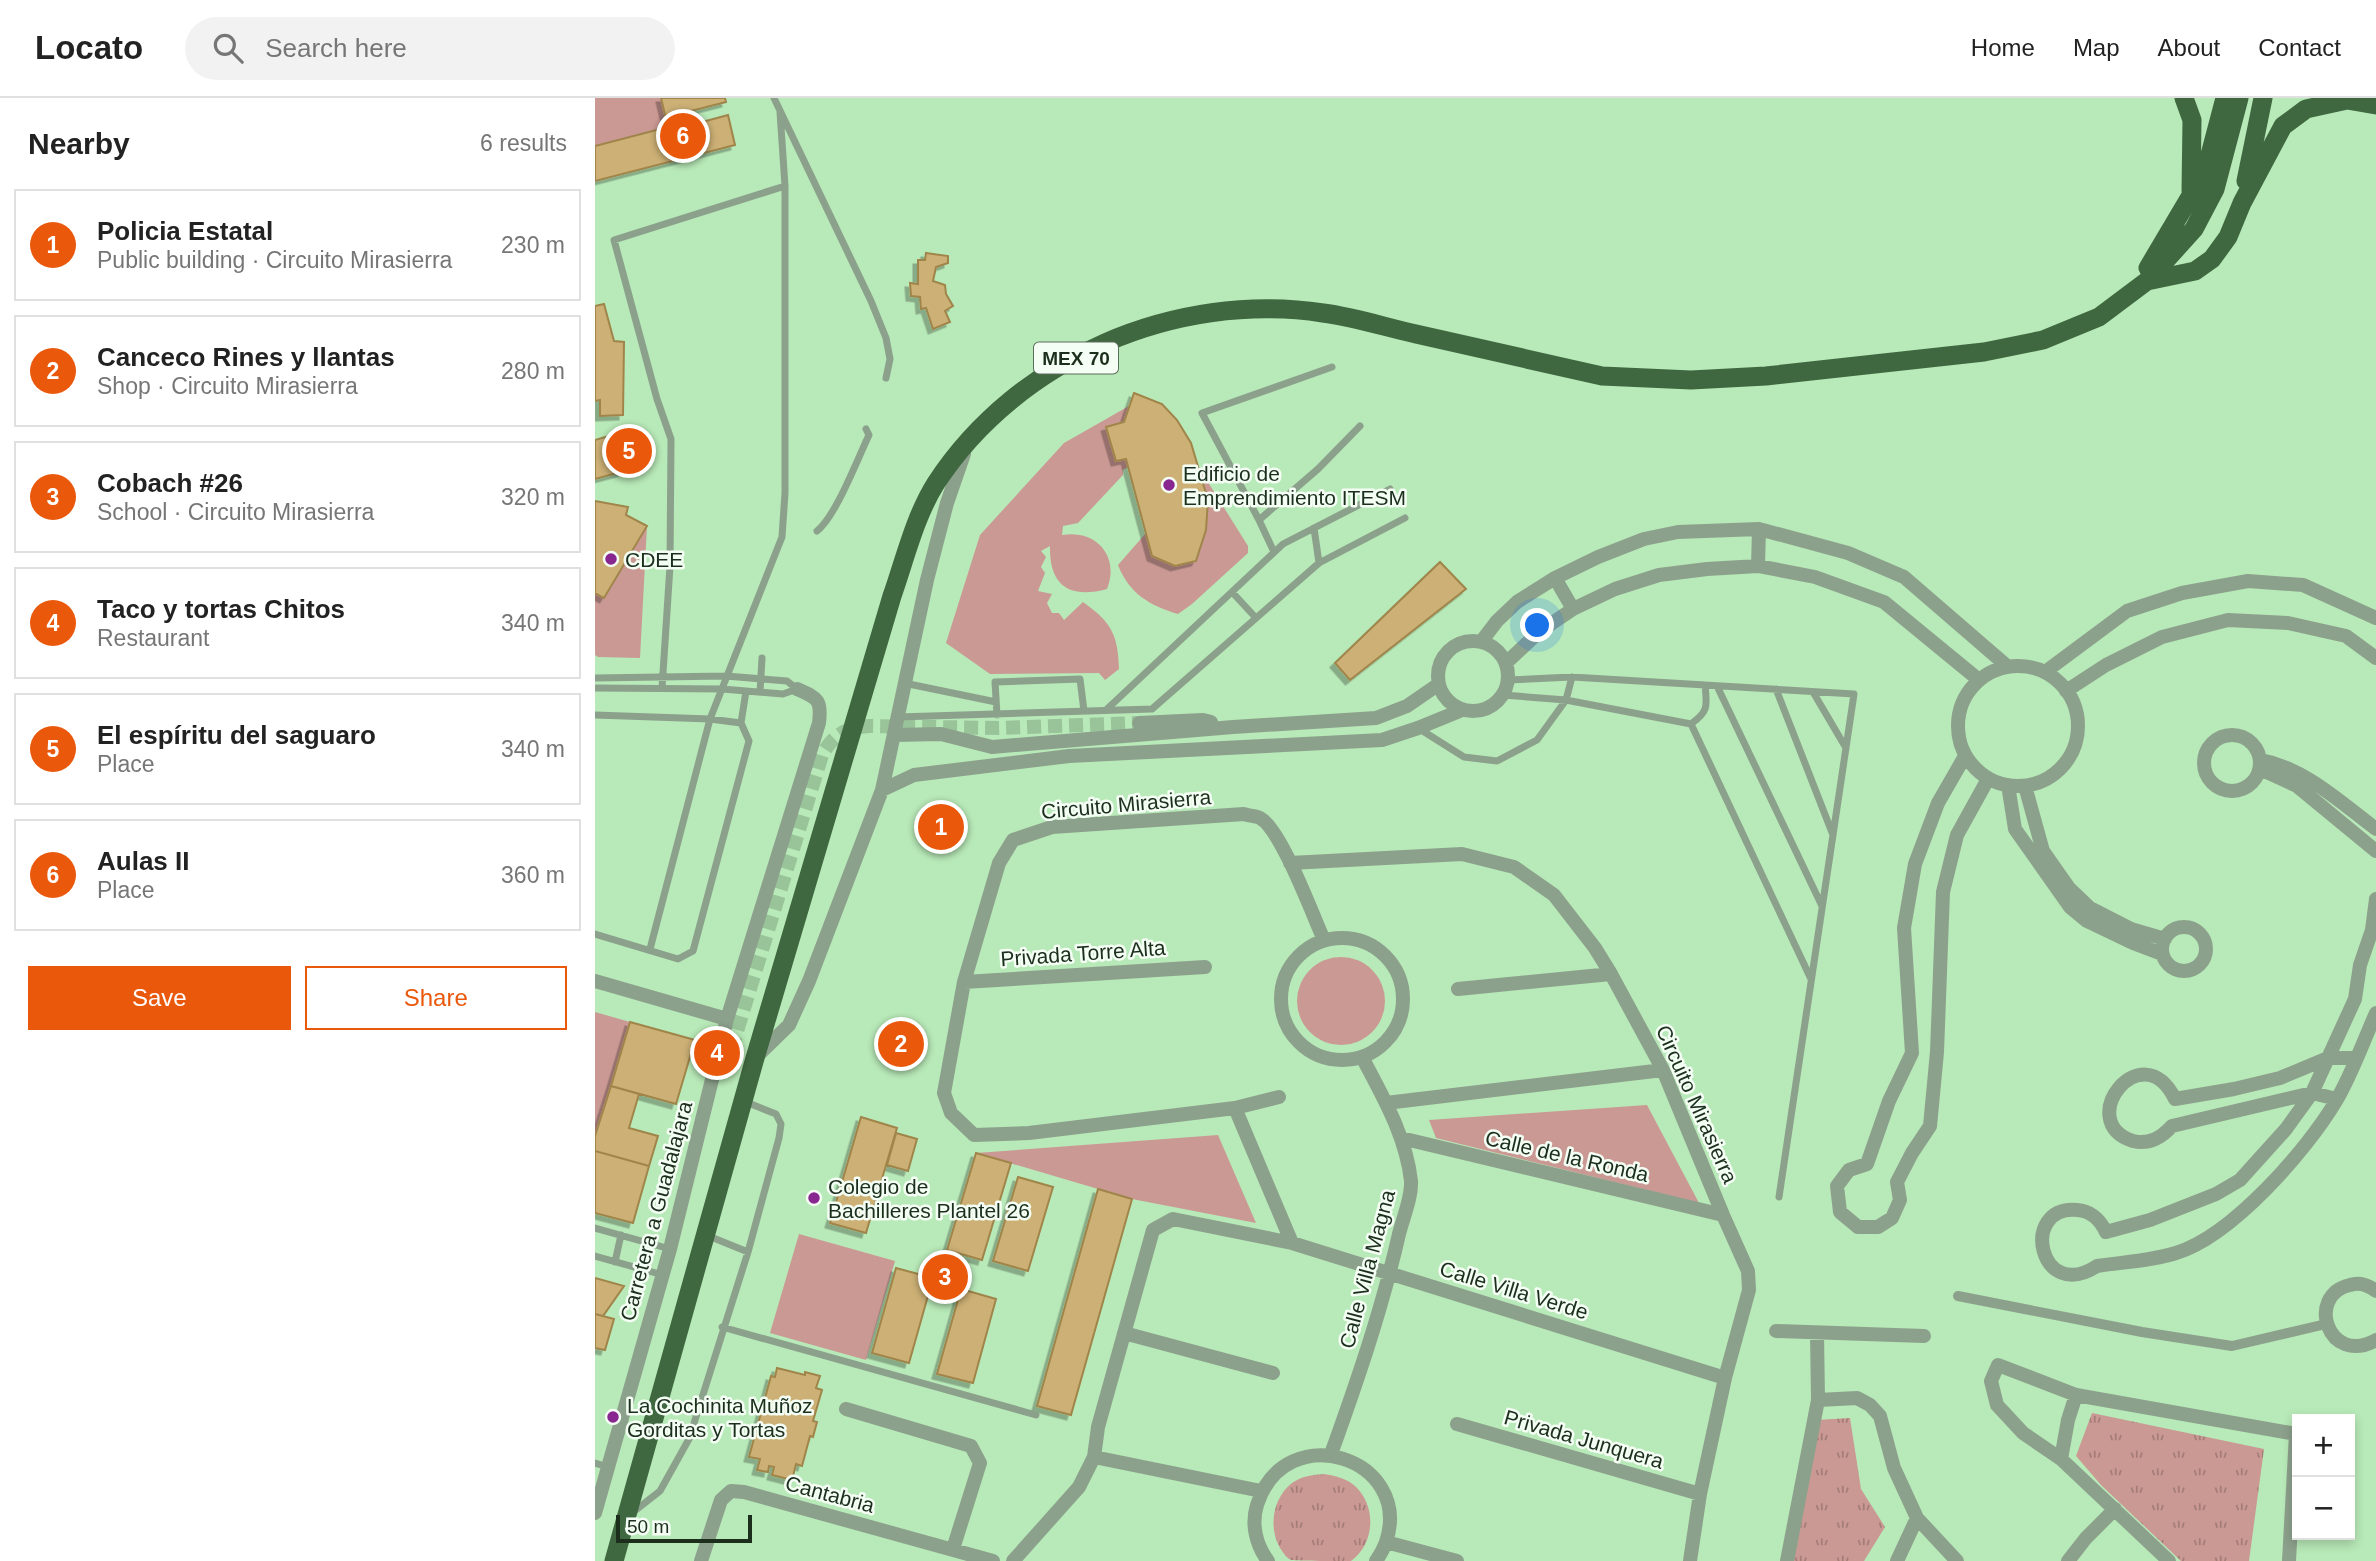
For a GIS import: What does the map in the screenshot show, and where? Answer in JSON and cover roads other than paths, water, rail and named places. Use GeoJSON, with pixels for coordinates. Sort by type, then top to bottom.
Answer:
{"type":"FeatureCollection","features":[{"type":"Feature","properties":{"kind":"highway"},"geometry":{"type":"LineString","coordinates":[[2184,98],[2192,120],[2190,199]]}},
{"type":"Feature","properties":{"kind":"highway"},"geometry":{"type":"LineString","coordinates":[[2140,287],[2206,170],[2225,98]]}},
{"type":"Feature","properties":{"kind":"highway","name":"MEX 70"},"geometry":{"type":"LineString","coordinates":[[614,1561],[755,1058],[901,571],[918,522],[935,485],[981,426],[1037,379],[1118,337],[1163,322],[1254,308],[1323,313],[1602,376],[1691,380],[1766,376],[1984,352],[2043,340],[2099,317],[2140,287],[2194,229],[2215,189],[2239,98]]}},
{"type":"Feature","properties":{"kind":"highway"},"geometry":{"type":"LineString","coordinates":[[2242,203],[2263,98]]}},
{"type":"Feature","properties":{"kind":"highway"},"geometry":{"type":"LineString","coordinates":[[2140,287],[2195,271],[2212,259],[2228,237],[2242,203],[2283,126],[2306,109],[2347,100],[2376,105]]}},
{"type":"Feature","properties":{"kind":"street"},"geometry":{"type":"LineString","coordinates":[[755,1058],[789,1025],[809,981],[882,790],[927,580],[947,503],[970,438]]}},
{"type":"Feature","properties":{"kind":"street"},"geometry":{"type":"LineString","coordinates":[[1758,566],[1759,529]]}},
{"type":"Feature","properties":{"kind":"street"},"geometry":{"type":"LineString","coordinates":[[1481,642],[1497,621],[1517,602],[1555,578],[1598,556],[1644,538],[1678,532],[1759,529],[1849,553],[1904,578],[2007,666]]}},
{"type":"Feature","properties":{"kind":"street"},"geometry":{"type":"LineString","coordinates":[[1506,663],[1539,632],[1573,609],[1615,589],[1659,575],[1758,566],[1815,577],[1884,602],[1979,680]]}},
{"type":"Feature","properties":{"kind":"street"},"geometry":{"type":"LineString","coordinates":[[1555,578],[1573,609]]}},
{"type":"Feature","properties":{"kind":"street"},"geometry":{"type":"LineString","coordinates":[[2045,671],[2127,611],[2182,593],[2248,581],[2303,585],[2376,618]]}},
{"type":"Feature","properties":{"kind":"street"},"geometry":{"type":"LineString","coordinates":[[2066,691],[2106,665],[2162,637],[2228,621],[2288,623],[2346,636],[2376,658]]}},
{"type":"Feature","properties":{"kind":"street"},"geometry":{"type":"LineString","coordinates":[[1481,642],[1500,653],[1506,663],[1508,680],[1503,695],[1486,709],[1462,710],[1444,695],[1439,684],[1442,661],[1449,651],[1459,645],[1481,642]]}},
{"type":"Feature","properties":{"kind":"street"},"geometry":{"type":"LineString","coordinates":[[2007,666],[2026,666],[2045,671],[2060,683],[2072,698],[2077,716],[2077,736],[2071,754],[2059,769],[2043,780],[2025,786],[2008,785],[1989,779],[1975,769],[1965,755],[1958,736],[1958,715],[1965,696],[1979,680],[1992,671],[2007,666]]}},
{"type":"Feature","properties":{"kind":"street"},"geometry":{"type":"LineString","coordinates":[[894,735],[941,734],[992,747],[1233,727],[1376,719],[1407,706],[1439,684]]}},
{"type":"Feature","properties":{"kind":"street","name":"Carretera a Guadalajara"},"geometry":{"type":"LineString","coordinates":[[595,1513],[601,1465],[663,1275],[727,1019],[819,723],[821,708],[816,698],[797,689]]}},
{"type":"Feature","properties":{"kind":"street"},"geometry":{"type":"LineString","coordinates":[[882,790],[914,775],[1069,756],[1382,740],[1418,729],[1462,710]]}},
{"type":"Feature","properties":{"kind":"street"},"geometry":{"type":"LineString","coordinates":[[1376,719],[1382,740]]}},
{"type":"Feature","properties":{"kind":"street"},"geometry":{"type":"LineString","coordinates":[[1139,723],[1203,720],[1233,727]]}},
{"type":"Feature","properties":{"kind":"street"},"geometry":{"type":"LineString","coordinates":[[1965,755],[1938,803],[1915,864],[1904,928],[1912,1053],[1889,1101],[1867,1164],[1849,1170],[1837,1186],[1840,1212],[1859,1227],[1878,1227],[1892,1218],[1900,1200],[1897,1182],[1930,1126],[1937,1052],[1943,892],[1957,835],[1989,779]]}},
{"type":"Feature","properties":{"kind":"street"},"geometry":{"type":"LineString","coordinates":[[2376,829],[2300,773],[2277,763],[2260,764],[2297,786],[2376,851]]}},
{"type":"Feature","properties":{"kind":"street"},"geometry":{"type":"LineString","coordinates":[[2008,785],[2015,830],[2070,907],[2087,921],[2133,943],[2163,946],[2090,908],[2069,888],[2043,851],[2025,786]]}},
{"type":"Feature","properties":{"kind":"street","name":"Circuito Mirasierra"},"geometry":{"type":"LineString","coordinates":[[1279,1097],[1235,1108],[1028,1133],[974,1135],[951,1113],[944,1093],[964,982],[999,863],[1013,840],[1052,827],[1244,814],[1261,818],[1272,830],[1290,863],[1462,854],[1514,867],[1554,895],[1595,948],[1663,1070],[1748,1271],[1749,1290],[1725,1378],[1700,1494],[1690,1561]]}},
{"type":"Feature","properties":{"kind":"street"},"geometry":{"type":"LineString","coordinates":[[1290,863],[1324,940]]}},
{"type":"Feature","properties":{"kind":"street"},"geometry":{"type":"LineString","coordinates":[[2376,899],[2372,930],[2360,965],[2355,999],[2312,1093],[2286,1129],[2240,1180],[2216,1194],[2150,1220],[2106,1232],[2100,1220],[2085,1211],[2069,1209],[2056,1214],[2045,1225],[2041,1241],[2044,1256],[2057,1271],[2073,1276],[2087,1273],[2097,1266],[2176,1253],[2214,1235],[2256,1197],[2307,1144],[2337,1099],[2376,1013]]}},
{"type":"Feature","properties":{"kind":"street"},"geometry":{"type":"LineString","coordinates":[[1343,937],[1370,944],[1392,962],[1401,979],[1404,998],[1401,1017],[1392,1035],[1379,1048],[1361,1057],[1340,1061],[1319,1056],[1293,1037],[1285,1023],[1280,997],[1290,966],[1304,950],[1324,940],[1343,937]]}},
{"type":"Feature","properties":{"kind":"street","name":"Privada Torre Alta"},"geometry":{"type":"LineString","coordinates":[[964,982],[1205,967]]}},
{"type":"Feature","properties":{"kind":"street"},"geometry":{"type":"LineString","coordinates":[[1458,989],[1611,974]]}},
{"type":"Feature","properties":{"kind":"street"},"geometry":{"type":"LineString","coordinates":[[595,981],[727,1019]]}},
{"type":"Feature","properties":{"kind":"street"},"geometry":{"type":"LineString","coordinates":[[1912,1053],[1937,1052]]}},
{"type":"Feature","properties":{"kind":"street","name":"Calle Villa Magna"},"geometry":{"type":"LineString","coordinates":[[1331,1454],[1357,1382],[1390,1273],[1411,1184],[1401,1138],[1361,1057]]}},
{"type":"Feature","properties":{"kind":"street"},"geometry":{"type":"LineString","coordinates":[[2337,1099],[2312,1093],[2172,1126],[2164,1135],[2153,1141],[2140,1143],[2127,1139],[2117,1130],[2110,1113],[2112,1095],[2128,1079],[2139,1075],[2162,1081],[2175,1100],[2280,1078],[2328,1058],[2356,1058]]}},
{"type":"Feature","properties":{"kind":"street"},"geometry":{"type":"LineString","coordinates":[[703,1114],[725,1070]]}},
{"type":"Feature","properties":{"kind":"street"},"geometry":{"type":"LineString","coordinates":[[1386,1103],[1663,1070]]}},
{"type":"Feature","properties":{"kind":"street"},"geometry":{"type":"LineString","coordinates":[[1235,1108],[1291,1243]]}},
{"type":"Feature","properties":{"kind":"street","name":"Calle de la Ronda"},"geometry":{"type":"LineString","coordinates":[[1401,1138],[1723,1215]]}},
{"type":"Feature","properties":{"kind":"street"},"geometry":{"type":"LineString","coordinates":[[2240,1180],[2256,1197]]}},
{"type":"Feature","properties":{"kind":"street"},"geometry":{"type":"LineString","coordinates":[[1013,1561],[1079,1487],[1094,1457],[1098,1427],[1153,1230],[1173,1219],[1291,1243]]}},
{"type":"Feature","properties":{"kind":"street","name":"Calle Villa Verde"},"geometry":{"type":"LineString","coordinates":[[1291,1243],[1725,1378]]}},
{"type":"Feature","properties":{"kind":"street"},"geometry":{"type":"LineString","coordinates":[[2375,1287],[2352,1284],[2342,1287],[2327,1303],[2326,1324],[2330,1333],[2347,1345],[2357,1346],[2376,1339]]}},
{"type":"Feature","properties":{"kind":"street"},"geometry":{"type":"LineString","coordinates":[[1958,1296],[2142,1332],[2232,1346],[2326,1324]]}},
{"type":"Feature","properties":{"kind":"street"},"geometry":{"type":"LineString","coordinates":[[1776,1331],[1924,1336]]}},
{"type":"Feature","properties":{"kind":"street"},"geometry":{"type":"LineString","coordinates":[[1123,1333],[1273,1373]]}},
{"type":"Feature","properties":{"kind":"street"},"geometry":{"type":"LineString","coordinates":[[1787,1561],[1818,1400],[1817,1333]]}},
{"type":"Feature","properties":{"kind":"street"},"geometry":{"type":"LineString","coordinates":[[2169,1561],[2061,1459],[2023,1433],[1997,1405],[1991,1381],[1998,1365],[2076,1395],[2296,1434],[2288,1561]]}},
{"type":"Feature","properties":{"kind":"street"},"geometry":{"type":"LineString","coordinates":[[2061,1459],[2076,1395]]}},
{"type":"Feature","properties":{"kind":"street"},"geometry":{"type":"LineString","coordinates":[[1818,1400],[1857,1398],[1870,1405],[1880,1416],[1894,1468],[1917,1518],[1958,1561]]}},
{"type":"Feature","properties":{"kind":"street"},"geometry":{"type":"LineString","coordinates":[[846,1409],[971,1446],[980,1463],[953,1549]]}},
{"type":"Feature","properties":{"kind":"street","name":"Privada Junquera"},"geometry":{"type":"LineString","coordinates":[[1457,1424],[1700,1494]]}},
{"type":"Feature","properties":{"kind":"street"},"geometry":{"type":"LineString","coordinates":[[1268,1561],[1255,1533],[1255,1511],[1261,1491],[1274,1474],[1290,1462],[1310,1455],[1331,1454],[1350,1460],[1367,1470],[1379,1485],[1387,1503],[1390,1523],[1386,1542],[1376,1561]]}},
{"type":"Feature","properties":{"kind":"street"},"geometry":{"type":"LineString","coordinates":[[1094,1457],[1261,1491]]}},
{"type":"Feature","properties":{"kind":"street","name":"Cantabria"},"geometry":{"type":"LineString","coordinates":[[701,1561],[721,1500],[731,1491],[744,1492],[993,1561]]}},
{"type":"Feature","properties":{"kind":"street"},"geometry":{"type":"LineString","coordinates":[[2068,1561],[2115,1509]]}},
{"type":"Feature","properties":{"kind":"street"},"geometry":{"type":"LineString","coordinates":[[1897,1561],[1917,1518]]}},
{"type":"Feature","properties":{"kind":"street"},"geometry":{"type":"LineString","coordinates":[[1386,1542],[1457,1561]]}},
{"type":"Feature","properties":{"kind":"lane"},"geometry":{"type":"LineString","coordinates":[[774,98],[853,261],[881,326],[890,359],[886,378]]}},
{"type":"Feature","properties":{"kind":"lane"},"geometry":{"type":"LineString","coordinates":[[650,949],[710,719],[782,537],[785,493],[785,186],[780,112]]}},
{"type":"Feature","properties":{"kind":"lane"},"geometry":{"type":"LineString","coordinates":[[662,688],[670,566],[671,439],[657,399],[614,240],[785,186]]}},
{"type":"Feature","properties":{"kind":"lane"},"geometry":{"type":"LineString","coordinates":[[1275,552],[1202,413],[1332,367]]}},
{"type":"Feature","properties":{"kind":"lane"},"geometry":{"type":"LineString","coordinates":[[1259,520],[1318,469],[1360,426]]}},
{"type":"Feature","properties":{"kind":"lane"},"geometry":{"type":"LineString","coordinates":[[817,531],[827,523],[869,435],[866,429]]}},
{"type":"Feature","properties":{"kind":"lane"},"geometry":{"type":"LineString","coordinates":[[1105,710],[1283,544],[1390,489]]}},
{"type":"Feature","properties":{"kind":"lane"},"geometry":{"type":"LineString","coordinates":[[897,717],[1152,709],[1319,563],[1405,518]]}},
{"type":"Feature","properties":{"kind":"lane"},"geometry":{"type":"LineString","coordinates":[[1314,528],[1319,563]]}},
{"type":"Feature","properties":{"kind":"lane"},"geometry":{"type":"LineString","coordinates":[[1232,592],[1256,618]]}},
{"type":"Feature","properties":{"kind":"lane"},"geometry":{"type":"LineString","coordinates":[[760,692],[762,658]]}},
{"type":"Feature","properties":{"kind":"lane"},"geometry":{"type":"LineString","coordinates":[[595,678],[726,676],[787,681],[797,689]]}},
{"type":"Feature","properties":{"kind":"lane"},"geometry":{"type":"LineString","coordinates":[[1418,729],[1464,757],[1497,761],[1537,740],[1566,700],[1572,677]]}},
{"type":"Feature","properties":{"kind":"lane"},"geometry":{"type":"LineString","coordinates":[[1508,680],[1572,677],[1854,694],[1779,1197]]}},
{"type":"Feature","properties":{"kind":"lane"},"geometry":{"type":"LineString","coordinates":[[997,715],[995,682],[1080,679],[1084,711]]}},
{"type":"Feature","properties":{"kind":"lane"},"geometry":{"type":"LineString","coordinates":[[905,683],[996,702]]}},
{"type":"Feature","properties":{"kind":"lane"},"geometry":{"type":"LineString","coordinates":[[1503,695],[1566,700],[1691,724],[1703,715],[1707,705],[1705,685]]}},
{"type":"Feature","properties":{"kind":"lane"},"geometry":{"type":"LineString","coordinates":[[1717,686],[1822,907]]}},
{"type":"Feature","properties":{"kind":"lane"},"geometry":{"type":"LineString","coordinates":[[595,688],[722,689],[783,694],[797,689]]}},
{"type":"Feature","properties":{"kind":"lane"},"geometry":{"type":"LineString","coordinates":[[1776,689],[1833,836]]}},
{"type":"Feature","properties":{"kind":"lane"},"geometry":{"type":"LineString","coordinates":[[595,934],[678,959],[693,951],[749,741],[741,723],[746,691]]}},
{"type":"Feature","properties":{"kind":"lane"},"geometry":{"type":"LineString","coordinates":[[1813,692],[1846,748]]}},
{"type":"Feature","properties":{"kind":"lane"},"geometry":{"type":"LineString","coordinates":[[595,715],[710,719],[741,723]]}},
{"type":"Feature","properties":{"kind":"lane"},"geometry":{"type":"LineString","coordinates":[[1691,724],[1811,979]]}},
{"type":"Feature","properties":{"kind":"lane"},"geometry":{"type":"LineString","coordinates":[[626,1518],[660,1491],[689,1439],[722,1327],[748,1252],[781,1124],[771,1110],[743,1101]]}},
{"type":"Feature","properties":{"kind":"lane"},"geometry":{"type":"LineString","coordinates":[[595,1228],[670,1249]]}},
{"type":"Feature","properties":{"kind":"lane"},"geometry":{"type":"LineString","coordinates":[[706,1234],[748,1252]]}},
{"type":"Feature","properties":{"kind":"lane"},"geometry":{"type":"LineString","coordinates":[[615,1262],[621,1235]]}},
{"type":"Feature","properties":{"kind":"lane"},"geometry":{"type":"LineString","coordinates":[[595,1256],[663,1275]]}},
{"type":"Feature","properties":{"kind":"lane"},"geometry":{"type":"LineString","coordinates":[[722,1327],[1036,1415]]}},
{"type":"Feature","properties":{"kind":"tunnel"},"geometry":{"type":"LineString","coordinates":[[725,1070],[822,755],[836,737],[853,728],[869,726],[998,728],[1139,723]]}},
{"type":"Feature","properties":{"kind":"place","name":"Aulas II"},"geometry":{"type":"Point","coordinates":[683,136]}},
{"type":"Feature","properties":{"kind":"place","name":"El espíritu del saguaro"},"geometry":{"type":"Point","coordinates":[629,451]}},
{"type":"Feature","properties":{"kind":"place","name":"Edificio de Emprendimiento ITESM"},"geometry":{"type":"Point","coordinates":[1169,485]}},
{"type":"Feature","properties":{"kind":"place","name":"CDEE"},"geometry":{"type":"Point","coordinates":[611,559]}},
{"type":"Feature","properties":{"kind":"place","name":"Policia Estatal"},"geometry":{"type":"Point","coordinates":[941,827]}},
{"type":"Feature","properties":{"kind":"place","name":"Canceco Rines y llantas"},"geometry":{"type":"Point","coordinates":[901,1044]}},
{"type":"Feature","properties":{"kind":"place","name":"Taco y tortas Chitos"},"geometry":{"type":"Point","coordinates":[717,1053]}},
{"type":"Feature","properties":{"kind":"place","name":"Colegio de Bachilleres Plantel 26"},"geometry":{"type":"Point","coordinates":[814,1198]}},
{"type":"Feature","properties":{"kind":"place","name":"Cobach #26"},"geometry":{"type":"Point","coordinates":[945,1277]}},
{"type":"Feature","properties":{"kind":"place","name":"La Cochinita Muñoz Gorditas y Tortas"},"geometry":{"type":"Point","coordinates":[613,1417]}}]}
